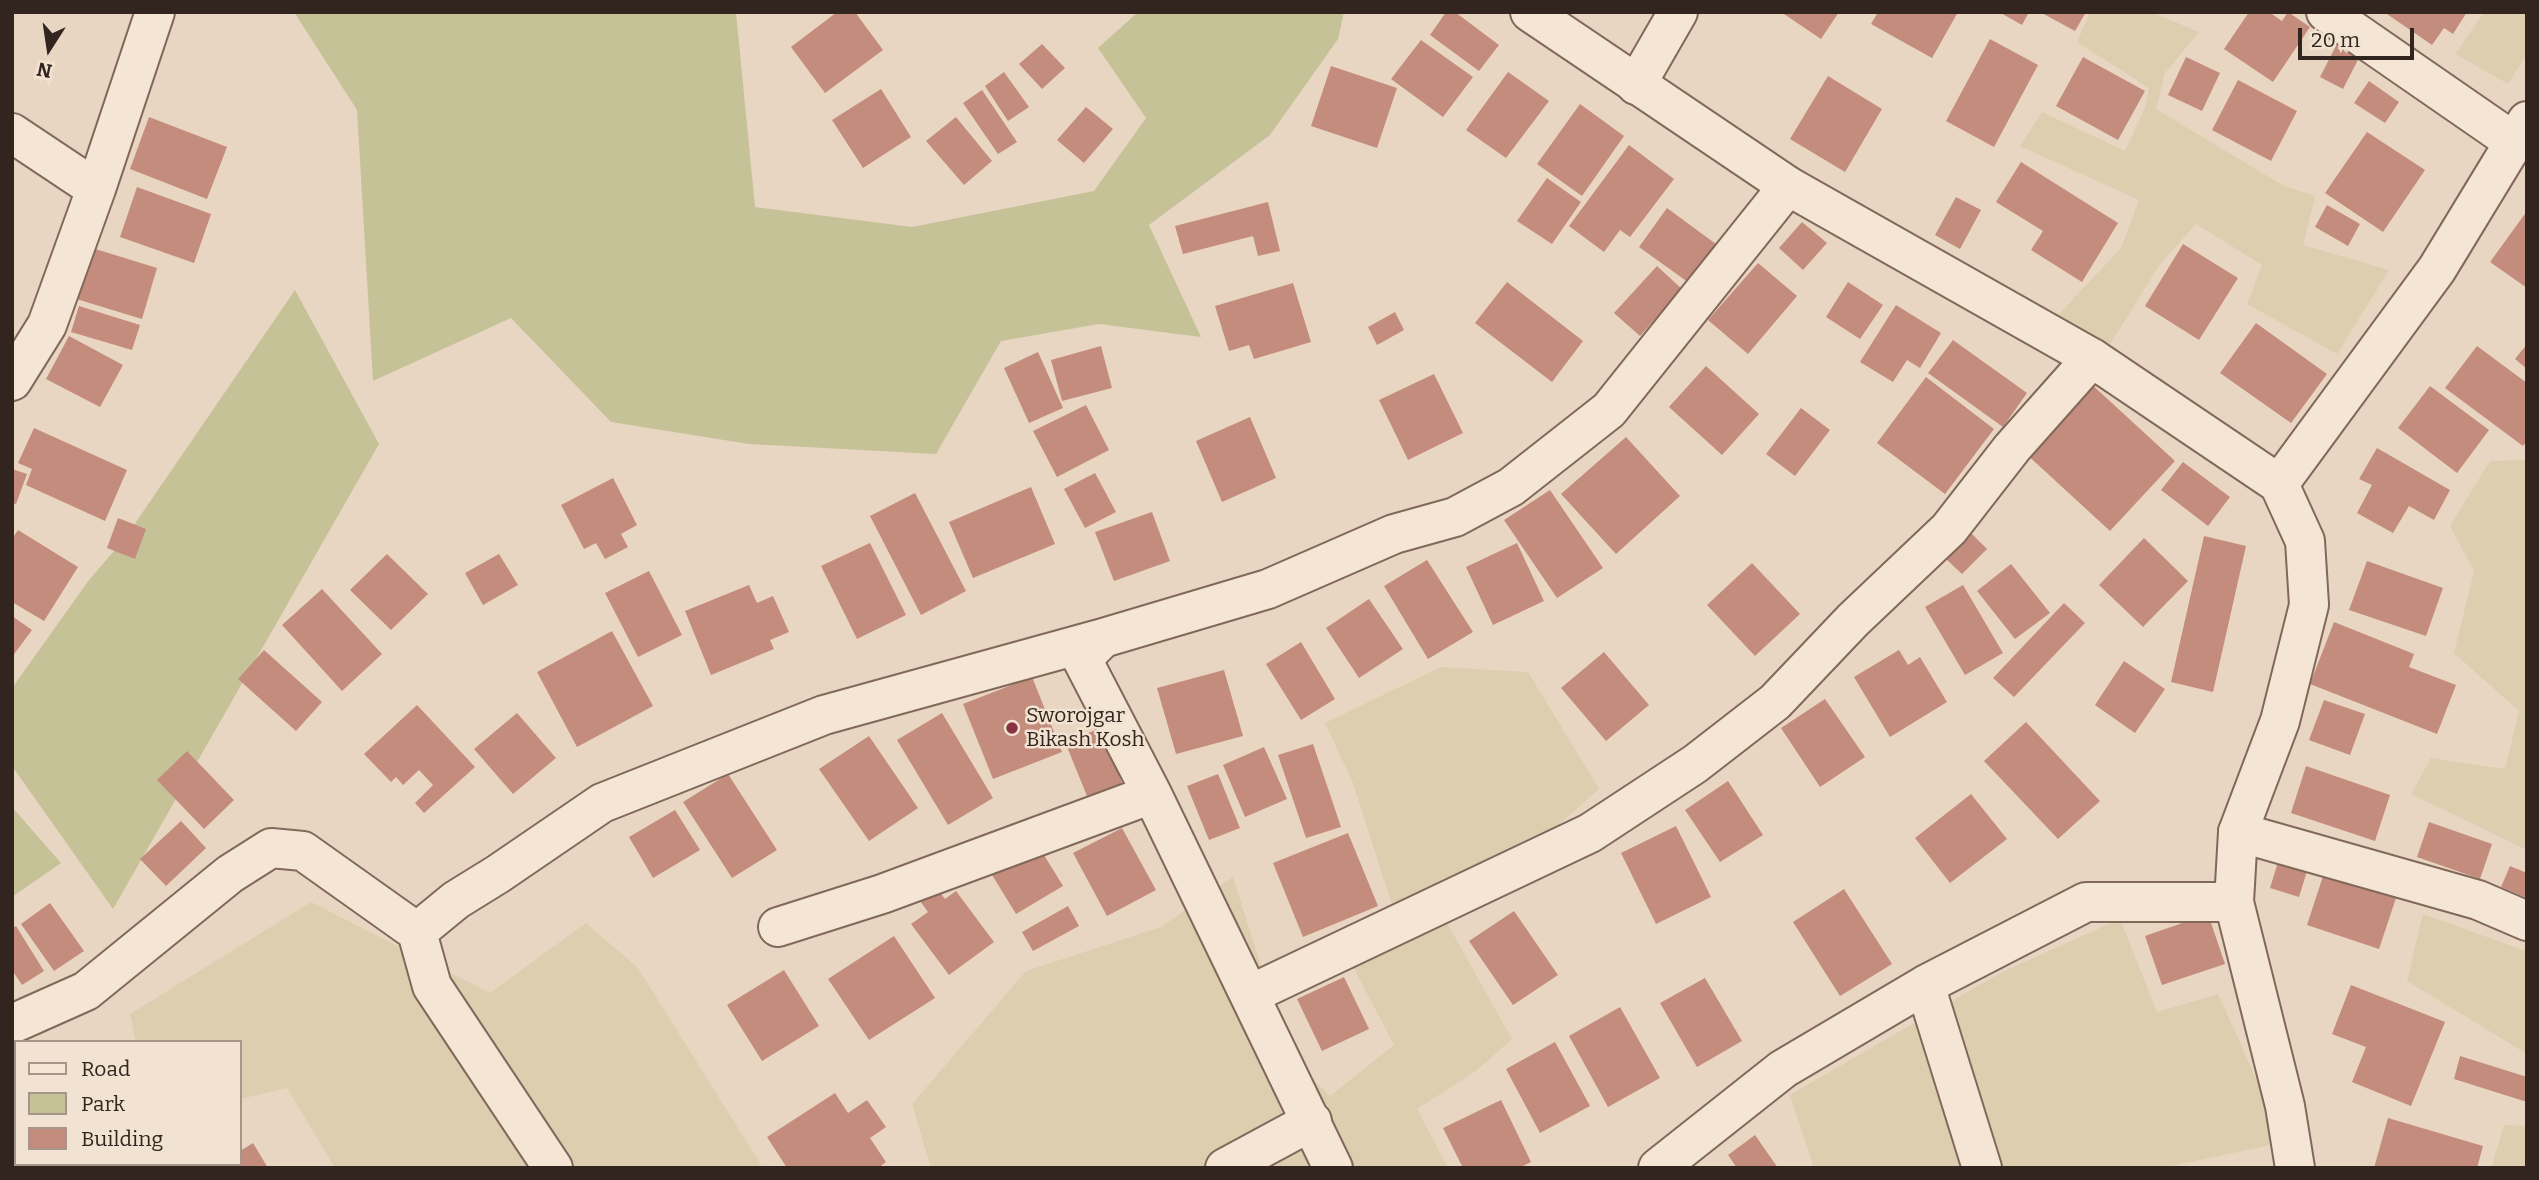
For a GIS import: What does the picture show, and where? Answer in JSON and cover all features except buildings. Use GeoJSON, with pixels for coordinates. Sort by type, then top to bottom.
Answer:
{"type":"FeatureCollection","features":[{"type":"Feature","properties":{"kind":"street"},"geometry":{"type":"LineString","coordinates":[[12,381],[47,325],[155,12]]}},
{"type":"Feature","properties":{"kind":"street"},"geometry":{"type":"LineString","coordinates":[[1530,12],[1788,186],[2092,358],[2279,484],[2305,541],[2309,605],[2280,720],[2238,832],[2234,902],[2285,1106],[2295,1168]]}},
{"type":"Feature","properties":{"kind":"street"},"geometry":{"type":"LineString","coordinates":[[1636,85],[1678,12]]}},
{"type":"Feature","properties":{"kind":"street"},"geometry":{"type":"LineString","coordinates":[[2279,484],[2437,269],[2520,132],[2326,12]]}},
{"type":"Feature","properties":{"kind":"street"},"geometry":{"type":"LineString","coordinates":[[12,134],[96,189]]}},
{"type":"Feature","properties":{"kind":"street"},"geometry":{"type":"LineString","coordinates":[[417,932],[456,900],[602,803],[824,715],[1268,589],[1394,534],[1455,517],[1511,487],[1609,410],[1788,186]]}},
{"type":"Feature","properties":{"kind":"street"},"geometry":{"type":"LineString","coordinates":[[1251,994],[1590,834],[1695,764],[1775,702],[1853,620],[1950,529],[2012,448],[2092,358]]}},
{"type":"Feature","properties":{"kind":"street"},"geometry":{"type":"LineString","coordinates":[[1103,638],[1082,659],[1251,994],[1333,1168]]}},
{"type":"Feature","properties":{"kind":"street"},"geometry":{"type":"LineString","coordinates":[[778,927],[882,894],[1152,794]]}},
{"type":"Feature","properties":{"kind":"street"},"geometry":{"type":"LineString","coordinates":[[2238,832],[2478,900],[2527,921]]}},
{"type":"Feature","properties":{"kind":"street"},"geometry":{"type":"LineString","coordinates":[[26,1028],[86,991],[230,874],[271,848],[303,851],[417,932],[432,986],[553,1168]]}},
{"type":"Feature","properties":{"kind":"street"},"geometry":{"type":"LineString","coordinates":[[1658,1168],[1783,1069],[1925,985],[2086,902],[2234,902]]}},
{"type":"Feature","properties":{"kind":"street"},"geometry":{"type":"LineString","coordinates":[[1925,985],[1982,1168]]}},
{"type":"Feature","properties":{"kind":"street"},"geometry":{"type":"LineString","coordinates":[[1225,1168],[1312,1121]]}},
{"type":"Feature","properties":{"kind":"shaded area"},"geometry":{"type":"Polygon","coordinates":[[[2090,12],[2151,12],[2199,32],[2165,73],[2156,109],[2284,186],[2315,196],[2303,245],[2389,270],[2337,354],[2247,304],[2262,265],[2196,224],[2160,264],[2109,346],[2058,315],[2121,248],[2139,200],[2020,146],[2042,112],[2125,151],[2145,108],[2149,88],[2077,42],[2090,12]]]}},
{"type":"Feature","properties":{"kind":"shaded area"},"geometry":{"type":"Polygon","coordinates":[[[2484,12],[2527,12],[2527,54],[2508,84],[2455,54],[2484,12]]]}},
{"type":"Feature","properties":{"kind":"shaded area"},"geometry":{"type":"Polygon","coordinates":[[[2527,460],[2527,850],[2411,794],[2431,758],[2505,769],[2519,711],[2454,653],[2474,571],[2450,526],[2490,461],[2527,460]]]}},
{"type":"Feature","properties":{"kind":"shaded area"},"geometry":{"type":"Polygon","coordinates":[[[1441,667],[1528,672],[1599,789],[1447,923],[1512,1039],[1476,1071],[1417,1109],[1448,1168],[931,1168],[912,1104],[1026,971],[1161,927],[1233,877],[1290,1058],[1330,1096],[1394,1045],[1351,963],[1392,905],[1353,783],[1325,723],[1441,667]]]}},
{"type":"Feature","properties":{"kind":"shaded area"},"geometry":{"type":"Polygon","coordinates":[[[311,902],[490,993],[586,923],[638,968],[763,1168],[335,1168],[287,1088],[242,1099],[242,1040],[136,1040],[130,1014],[311,902]]]}},
{"type":"Feature","properties":{"kind":"shaded area"},"geometry":{"type":"Polygon","coordinates":[[[2423,914],[2523,950],[2527,944],[2527,1054],[2407,981],[2423,914]]]}},
{"type":"Feature","properties":{"kind":"shaded area"},"geometry":{"type":"Polygon","coordinates":[[[2120,919],[2157,1012],[2218,994],[2285,1142],[2162,1168],[1814,1168],[1790,1095],[2002,972],[2120,919]]]}},
{"type":"Feature","properties":{"kind":"shaded area"},"geometry":{"type":"Polygon","coordinates":[[[2504,1125],[2527,1126],[2527,1168],[2491,1168],[2504,1125]]]}},
{"type":"Feature","properties":{"kind":"green space"},"geometry":{"type":"Polygon","coordinates":[[[294,12],[736,12],[755,207],[912,227],[1094,191],[1146,118],[1098,48],[1138,12],[1344,12],[1338,39],[1270,135],[1149,225],[1201,337],[1099,324],[1001,341],[936,454],[749,444],[611,422],[511,318],[373,381],[357,110],[294,12]]]}},
{"type":"Feature","properties":{"kind":"green space"},"geometry":{"type":"Polygon","coordinates":[[[295,290],[379,444],[113,909],[12,766],[12,688],[89,580],[125,538],[295,290]]]}},
{"type":"Feature","properties":{"kind":"green space"},"geometry":{"type":"Polygon","coordinates":[[[12,807],[61,863],[12,897],[12,807]]]}},
{"type":"Feature","properties":{"kind":"place","name":"Sworojgar Bikash Kosh"},"geometry":{"type":"Point","coordinates":[1012,728]}}]}
